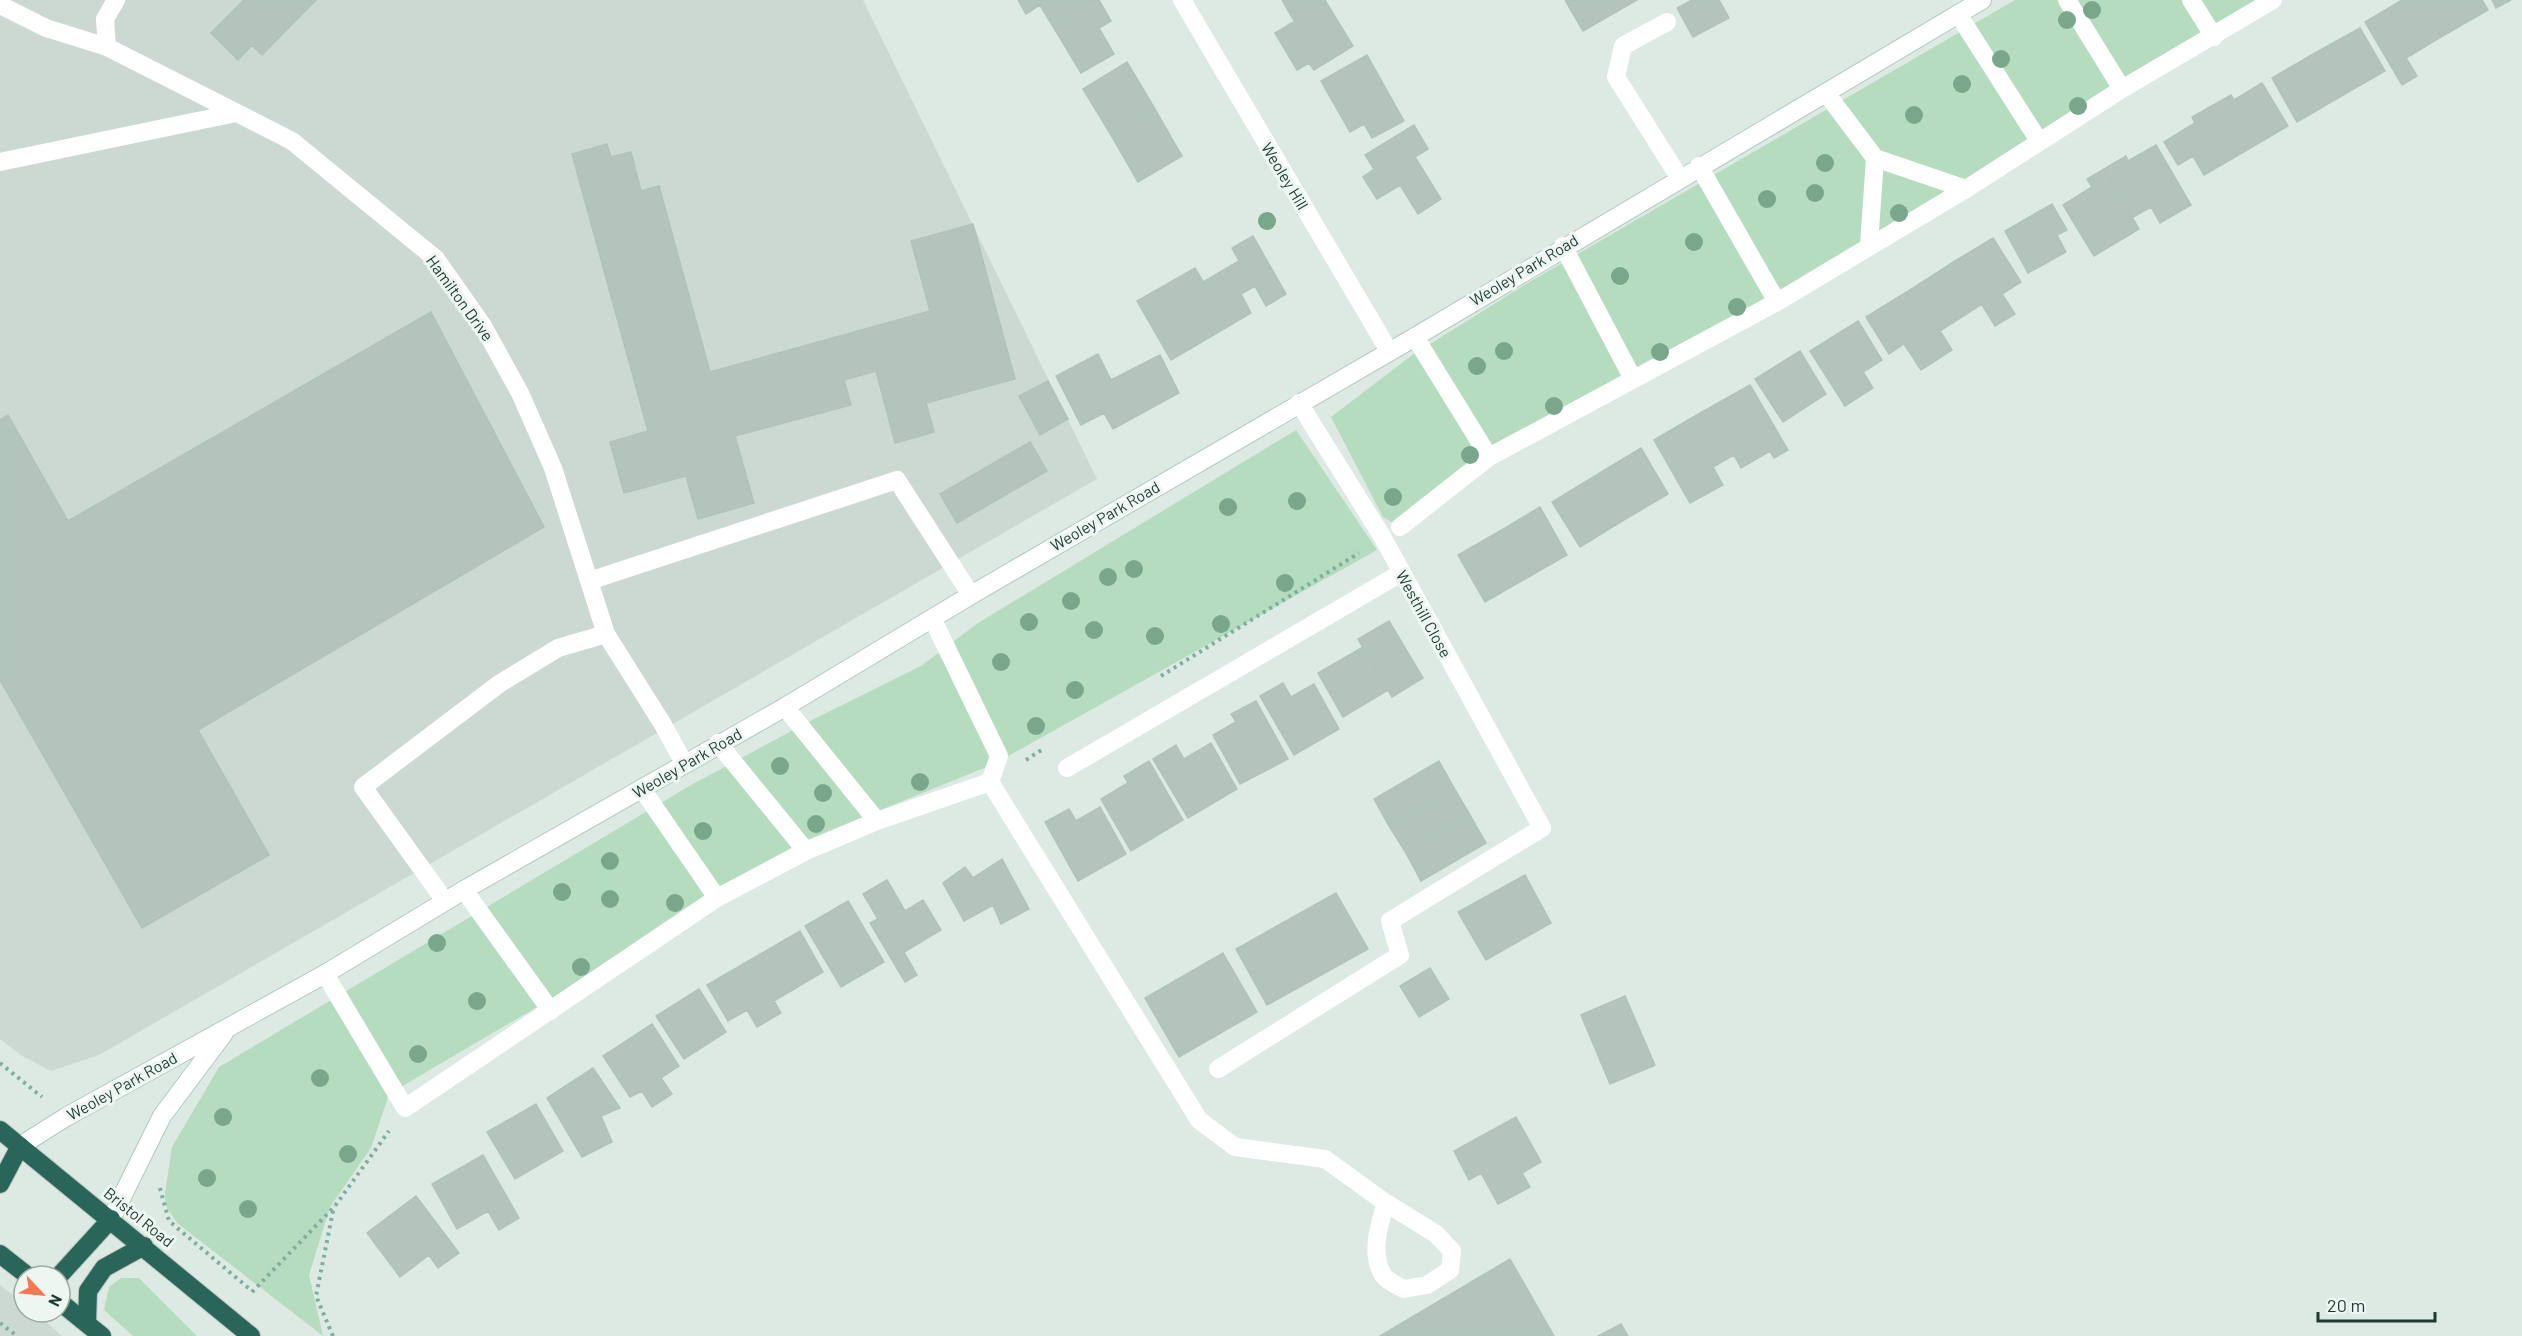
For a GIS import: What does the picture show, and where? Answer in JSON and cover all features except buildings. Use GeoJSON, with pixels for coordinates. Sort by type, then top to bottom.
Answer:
{"type":"FeatureCollection","features":[{"type":"Feature","properties":{"kind":"highway","name":"Bristol Road"},"geometry":{"type":"LineString","coordinates":[[0,1130],[252,1336]]}},
{"type":"Feature","properties":{"kind":"highway"},"geometry":{"type":"LineString","coordinates":[[0,1184],[20,1146]]}},
{"type":"Feature","properties":{"kind":"highway"},"geometry":{"type":"LineString","coordinates":[[70,1264],[111,1219]]}},
{"type":"Feature","properties":{"kind":"highway"},"geometry":{"type":"LineString","coordinates":[[87,1324],[88,1291],[104,1268],[144,1246]]}},
{"type":"Feature","properties":{"kind":"highway"},"geometry":{"type":"LineString","coordinates":[[0,1254],[13,1264]]}},
{"type":"Feature","properties":{"kind":"highway"},"geometry":{"type":"LineString","coordinates":[[72,1312],[102,1336]]}},
{"type":"Feature","properties":{"kind":"street"},"geometry":{"type":"LineString","coordinates":[[107,48],[105,20],[116,0]]}},
{"type":"Feature","properties":{"kind":"street","name":"Weoley Hill"},"geometry":{"type":"LineString","coordinates":[[1182,0],[1389,351]]}},
{"type":"Feature","properties":{"kind":"street","name":"Weoley Park Road"},"geometry":{"type":"LineString","coordinates":[[20,1146],[66,1117],[325,974],[464,890],[718,743],[785,707],[933,620],[971,595],[1415,337],[1679,177],[1982,0]]}},
{"type":"Feature","properties":{"kind":"street"},"geometry":{"type":"LineString","coordinates":[[2067,0],[2122,89]]}},
{"type":"Feature","properties":{"kind":"street"},"geometry":{"type":"LineString","coordinates":[[2191,0],[2214,37]]}},
{"type":"Feature","properties":{"kind":"street"},"geometry":{"type":"LineString","coordinates":[[1400,527],[1489,457],[1777,302],[1965,189],[2122,89],[2214,37],[2273,0]]}},
{"type":"Feature","properties":{"kind":"street","name":"Hamilton Drive"},"geometry":{"type":"LineString","coordinates":[[0,5],[46,28],[107,48],[292,141],[436,259],[483,326],[520,393],[553,468],[606,634],[663,723],[684,763]]}},
{"type":"Feature","properties":{"kind":"street"},"geometry":{"type":"LineString","coordinates":[[1958,14],[2039,141]]}},
{"type":"Feature","properties":{"kind":"street"},"geometry":{"type":"LineString","coordinates":[[1667,22],[1623,46],[1616,78],[1679,177]]}},
{"type":"Feature","properties":{"kind":"street"},"geometry":{"type":"LineString","coordinates":[[1826,93],[1875,158],[1965,189]]}},
{"type":"Feature","properties":{"kind":"street"},"geometry":{"type":"LineString","coordinates":[[0,162],[236,113]]}},
{"type":"Feature","properties":{"kind":"street"},"geometry":{"type":"LineString","coordinates":[[1869,245],[1875,158]]}},
{"type":"Feature","properties":{"kind":"street"},"geometry":{"type":"LineString","coordinates":[[1699,166],[1777,302]]}},
{"type":"Feature","properties":{"kind":"street"},"geometry":{"type":"LineString","coordinates":[[1563,246],[1633,379]]}},
{"type":"Feature","properties":{"kind":"street"},"geometry":{"type":"LineString","coordinates":[[1415,337],[1489,457]]}},
{"type":"Feature","properties":{"kind":"street","name":"Westhill Close"},"geometry":{"type":"LineString","coordinates":[[1218,1069],[1400,955],[1390,921],[1542,828],[1383,538],[1299,403]]}},
{"type":"Feature","properties":{"kind":"street"},"geometry":{"type":"LineString","coordinates":[[589,581],[897,480],[971,595]]}},
{"type":"Feature","properties":{"kind":"street"},"geometry":{"type":"LineString","coordinates":[[1066,768],[1401,573]]}},
{"type":"Feature","properties":{"kind":"street"},"geometry":{"type":"LineString","coordinates":[[933,620],[999,756],[990,782]]}},
{"type":"Feature","properties":{"kind":"street"},"geometry":{"type":"LineString","coordinates":[[446,902],[363,787],[499,684],[558,648],[606,634]]}},
{"type":"Feature","properties":{"kind":"street"},"geometry":{"type":"LineString","coordinates":[[785,707],[877,821]]}},
{"type":"Feature","properties":{"kind":"street"},"geometry":{"type":"LineString","coordinates":[[718,743],[806,850]]}},
{"type":"Feature","properties":{"kind":"street"},"geometry":{"type":"LineString","coordinates":[[325,974],[405,1108],[717,898],[806,850],[877,821],[990,782]]}},
{"type":"Feature","properties":{"kind":"street"},"geometry":{"type":"LineString","coordinates":[[990,782],[1199,1120],[1235,1147],[1325,1159],[1386,1203],[1437,1234],[1452,1251],[1450,1270],[1427,1285],[1404,1289],[1384,1276],[1377,1252],[1378,1229],[1386,1203]]}},
{"type":"Feature","properties":{"kind":"street"},"geometry":{"type":"LineString","coordinates":[[642,789],[717,898]]}},
{"type":"Feature","properties":{"kind":"street"},"geometry":{"type":"LineString","coordinates":[[464,890],[551,1011]]}},
{"type":"Feature","properties":{"kind":"street","name":"Weoley Park Road"},"geometry":{"type":"LineString","coordinates":[[111,1219],[162,1116],[226,1030]]}},
{"type":"Feature","properties":{"kind":"path"},"geometry":{"type":"LineString","coordinates":[[1151,682],[1383,538]]}},
{"type":"Feature","properties":{"kind":"path"},"geometry":{"type":"LineString","coordinates":[[990,782],[1051,744]]}},
{"type":"Feature","properties":{"kind":"path"},"geometry":{"type":"LineString","coordinates":[[0,1063],[66,1117]]}},
{"type":"Feature","properties":{"kind":"path"},"geometry":{"type":"LineString","coordinates":[[229,1316],[335,1206],[405,1108]]}},
{"type":"Feature","properties":{"kind":"path"},"geometry":{"type":"LineString","coordinates":[[159,1183],[169,1221],[252,1291]]}},
{"type":"Feature","properties":{"kind":"path"},"geometry":{"type":"LineString","coordinates":[[333,1336],[316,1296],[335,1206]]}},
{"type":"Feature","properties":{"kind":"path"},"geometry":{"type":"LineString","coordinates":[[0,1323],[17,1336]]}},
{"type":"Feature","properties":{"kind":"shaded area"},"geometry":{"type":"Polygon","coordinates":[[[0,0],[863,0],[1097,479],[99,1055],[51,1071],[22,1056],[0,1039],[0,0]]]}},
{"type":"Feature","properties":{"kind":"shaded area"},"geometry":{"type":"Polygon","coordinates":[[[0,1285],[12,1294],[12,1324],[48,1324],[62,1336],[0,1336],[0,1285]]]}},
{"type":"Feature","properties":{"kind":"green space"},"geometry":{"type":"Polygon","coordinates":[[[2015,0],[2267,0],[2006,169],[1637,373],[1395,524],[1383,517],[1331,417],[1411,356],[1526,284],[2015,0]]]}},
{"type":"Feature","properties":{"kind":"green space"},"geometry":{"type":"Polygon","coordinates":[[[1296,430],[1377,550],[994,764],[804,841],[713,890],[554,997],[389,1094],[371,1148],[330,1207],[309,1275],[323,1336],[177,1223],[166,1206],[165,1193],[172,1147],[219,1067],[691,785],[812,720],[921,666],[978,623],[1296,430]]]}},
{"type":"Feature","properties":{"kind":"green space"},"geometry":{"type":"Polygon","coordinates":[[[121,1278],[139,1278],[197,1336],[133,1336],[104,1310],[109,1287],[121,1278]]]}}]}
